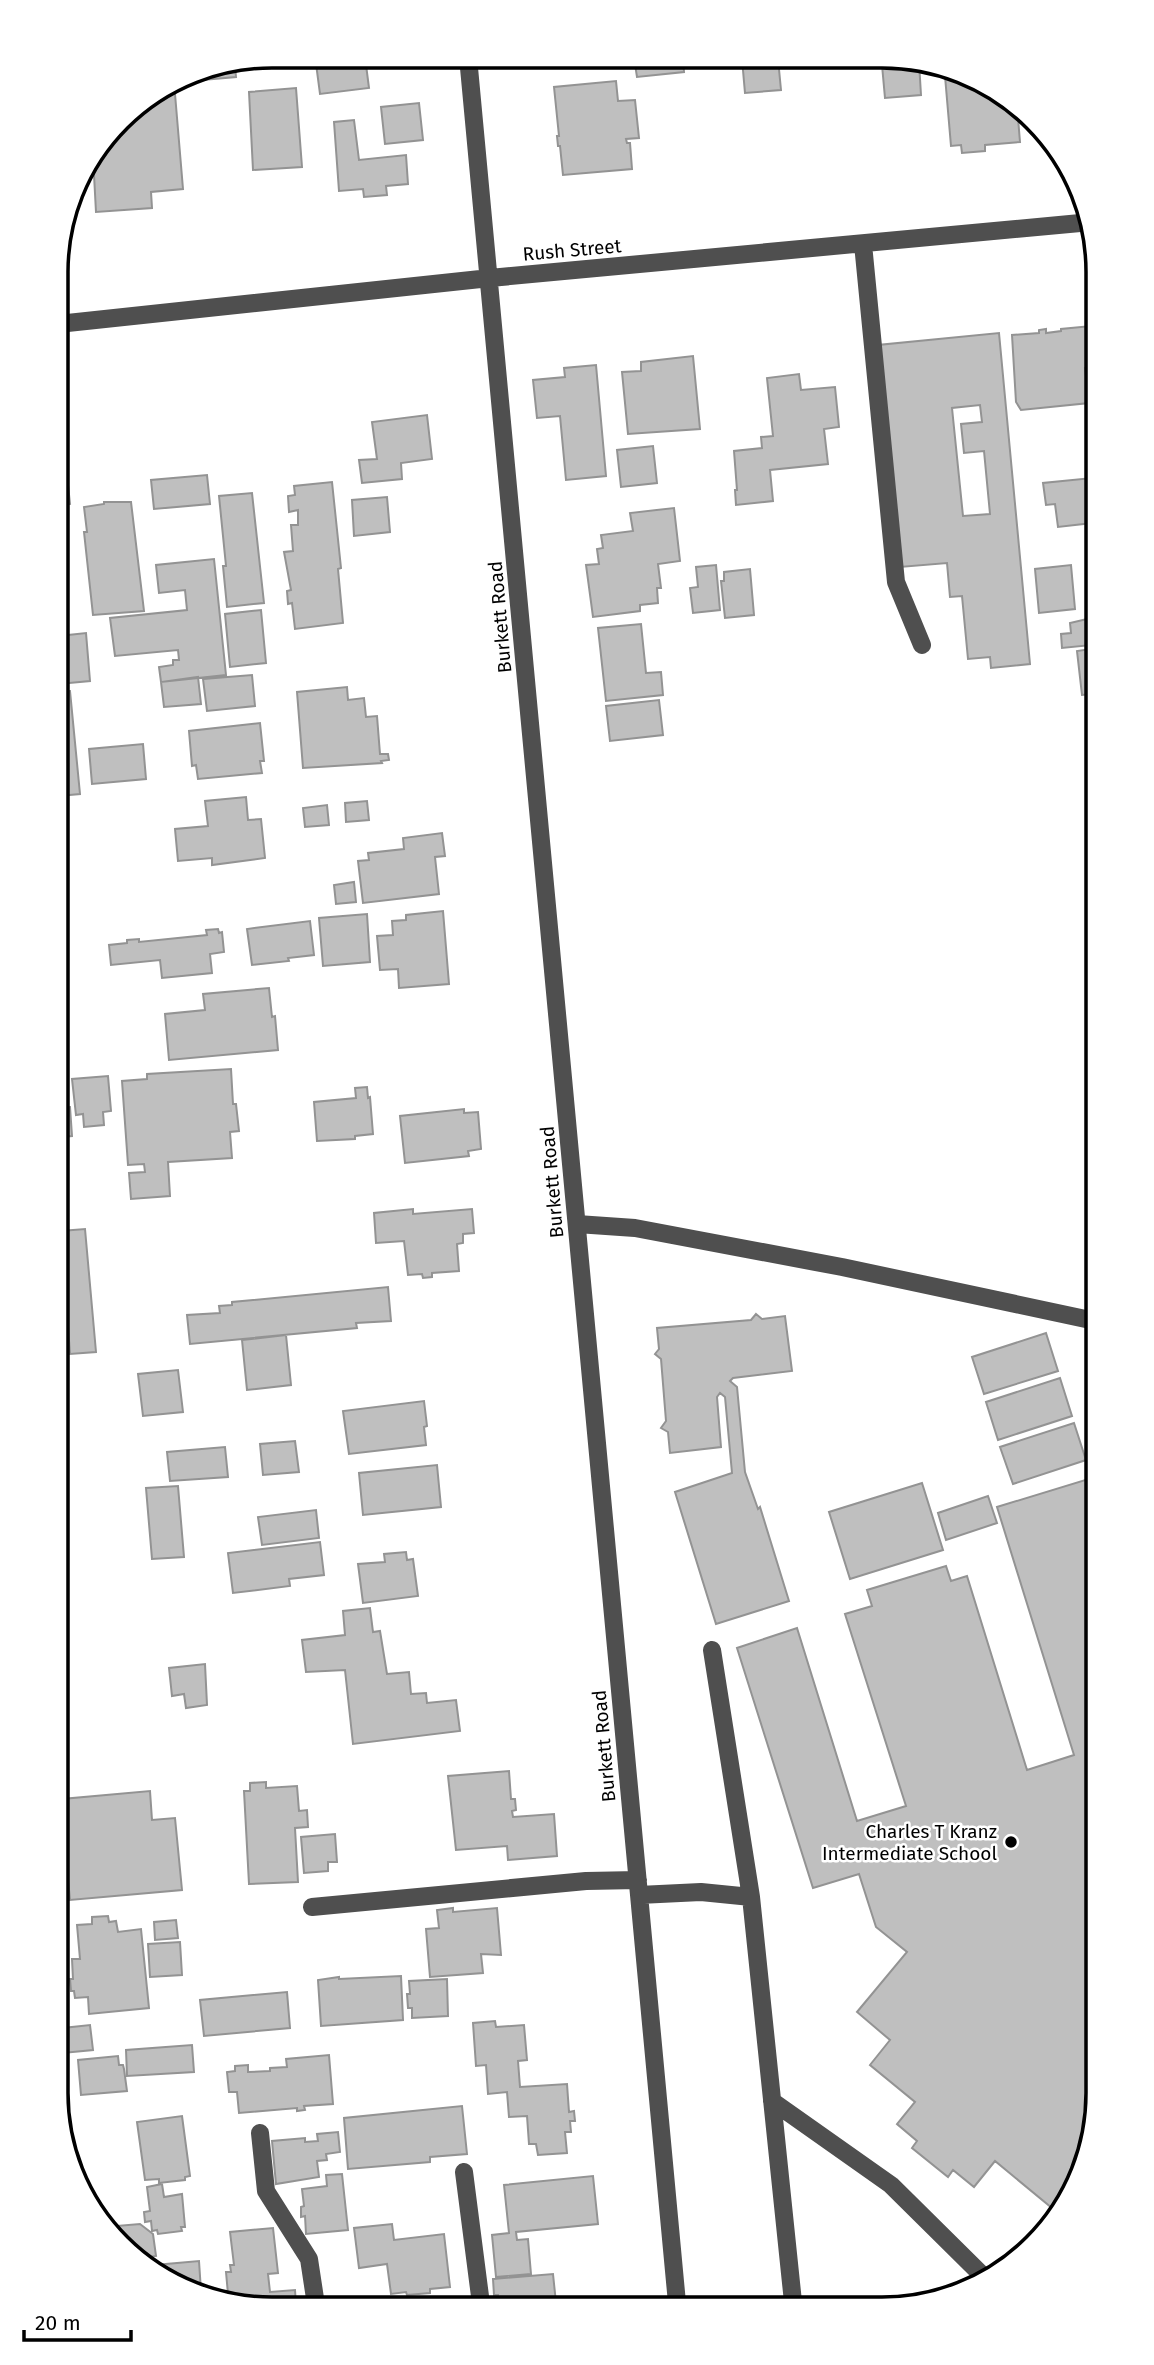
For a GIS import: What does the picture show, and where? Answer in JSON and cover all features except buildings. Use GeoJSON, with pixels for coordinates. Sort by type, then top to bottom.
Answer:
{"type":"FeatureCollection","features":[{"type":"Feature","properties":{"kind":"street","name":"Burkett Road"},"geometry":{"type":"LineString","coordinates":[[469,69],[676,2297]]}},
{"type":"Feature","properties":{"kind":"street","name":"Rush Street"},"geometry":{"type":"LineString","coordinates":[[69,323],[490,278],[1080,223]]}},
{"type":"Feature","properties":{"kind":"street"},"geometry":{"type":"LineString","coordinates":[[863,244],[896,582],[922,645]]}},
{"type":"Feature","properties":{"kind":"street"},"geometry":{"type":"LineString","coordinates":[[577,1224],[635,1228],[777,1254],[1085,1319]]}},
{"type":"Feature","properties":{"kind":"street"},"geometry":{"type":"LineString","coordinates":[[712,1650],[751,1898],[792,2297]]}},
{"type":"Feature","properties":{"kind":"street"},"geometry":{"type":"LineString","coordinates":[[312,1907],[586,1881],[751,1898]]}},
{"type":"Feature","properties":{"kind":"street"},"geometry":{"type":"LineString","coordinates":[[772,2101],[891,2185],[979,2272]]}},
{"type":"Feature","properties":{"kind":"street"},"geometry":{"type":"LineString","coordinates":[[260,2133],[266,2191],[309,2259],[315,2297]]}},
{"type":"Feature","properties":{"kind":"street"},"geometry":{"type":"LineString","coordinates":[[464,2172],[480,2297]]}},
{"type":"Feature","properties":{"kind":"place","name":"Charles T Kranz Intermediate School"},"geometry":{"type":"Point","coordinates":[1011,1842]}}]}
